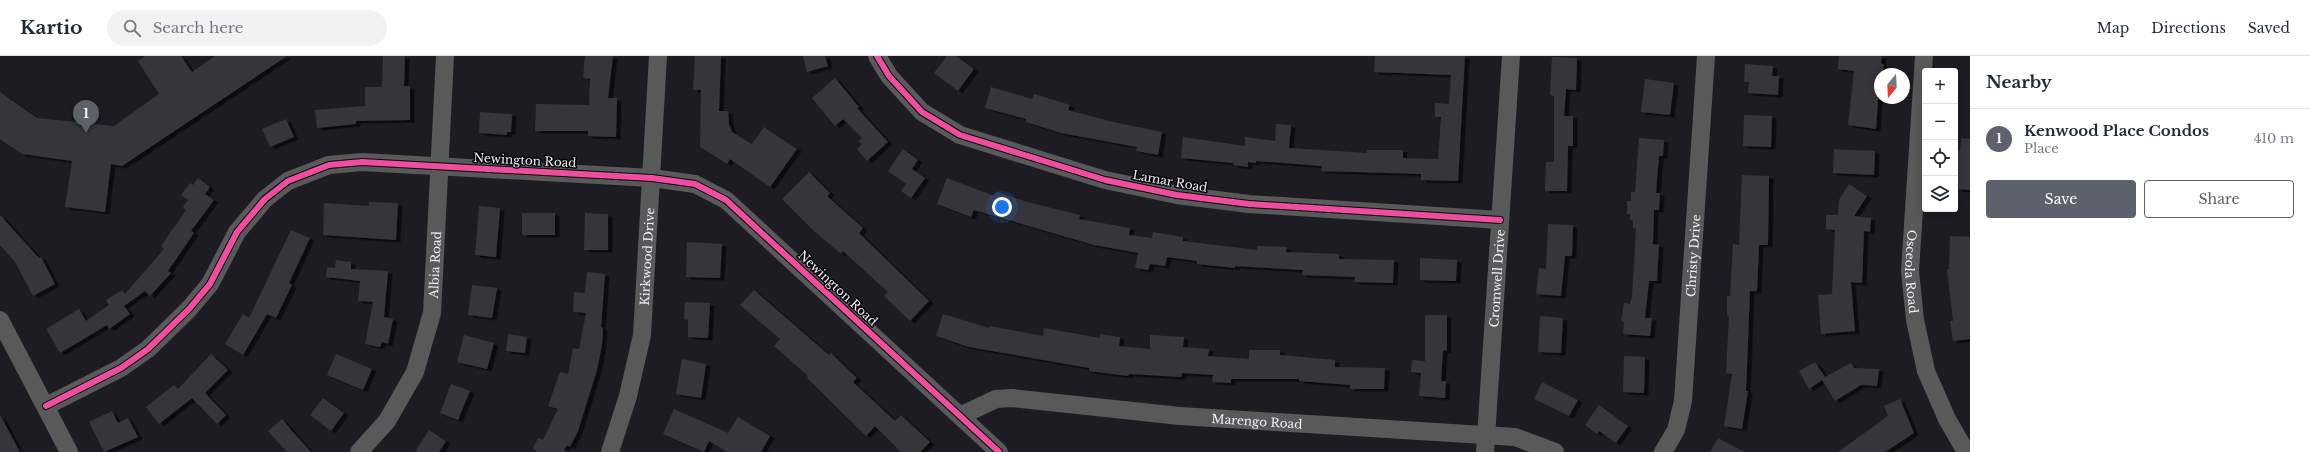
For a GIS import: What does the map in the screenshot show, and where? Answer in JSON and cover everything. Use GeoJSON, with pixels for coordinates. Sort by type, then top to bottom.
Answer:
{"type":"FeatureCollection","features":[{"type":"Feature","properties":{"kind":"street","name":"Albia Road"},"geometry":{"type":"LineString","coordinates":[[359,452],[387,421],[416,372],[432,313],[445,56]]}},
{"type":"Feature","properties":{"kind":"street","name":"Kirkwood Drive"},"geometry":{"type":"LineString","coordinates":[[612,451],[628,396],[642,335],[658,56]]}},
{"type":"Feature","properties":{"kind":"street","name":"Lamar Road"},"geometry":{"type":"LineString","coordinates":[[877,56],[888,76],[922,112],[960,135],[1105,180],[1177,195],[1249,204],[1500,220]]}},
{"type":"Feature","properties":{"kind":"street","name":"Cromwell Drive"},"geometry":{"type":"LineString","coordinates":[[1486,444],[1510,56]]}},
{"type":"Feature","properties":{"kind":"street","name":"Christy Drive"},"geometry":{"type":"LineString","coordinates":[[1663,452],[1676,430],[1683,401],[1706,56]]}},
{"type":"Feature","properties":{"kind":"street","name":"Osceola Road"},"geometry":{"type":"LineString","coordinates":[[1924,56],[1910,271],[1915,320],[1926,371],[1947,419],[1966,452]]}},
{"type":"Feature","properties":{"kind":"street","name":"Newington Road"},"geometry":{"type":"LineString","coordinates":[[46,406],[121,368],[148,349],[189,310],[210,284],[237,232],[259,204],[288,181],[330,165],[362,162],[652,178],[695,184],[726,200],[999,452]]}},
{"type":"Feature","properties":{"kind":"street"},"geometry":{"type":"LineString","coordinates":[[0,320],[70,452]]}},
{"type":"Feature","properties":{"kind":"street","name":"Marengo Road"},"geometry":{"type":"LineString","coordinates":[[960,416],[996,399],[1012,398],[1180,416],[1486,444],[1515,437],[1555,452]]}},
{"type":"Feature","properties":{"kind":"building"},"geometry":{"type":"Polygon","coordinates":[[[145,56],[181,56],[192,72],[215,56],[287,56],[122,166],[111,164],[105,212],[65,207],[72,161],[22,154],[0,139],[0,92],[37,118],[114,126],[159,94],[138,61],[145,56]]]}},
{"type":"Feature","properties":{"kind":"building"},"geometry":{"type":"Polygon","coordinates":[[[383,56],[405,56],[404,86],[410,86],[410,120],[356,121],[356,124],[317,128],[315,110],[365,106],[365,87],[382,87],[383,56]]]}},
{"type":"Feature","properties":{"kind":"building"},"geometry":{"type":"Polygon","coordinates":[[[585,56],[613,56],[608,98],[617,98],[616,137],[588,136],[588,131],[535,131],[536,104],[589,105],[590,79],[583,78],[585,56]]]}},
{"type":"Feature","properties":{"kind":"building"},"geometry":{"type":"Polygon","coordinates":[[[695,56],[721,56],[719,111],[728,111],[729,124],[732,132],[752,144],[764,127],[797,149],[770,187],[730,159],[727,164],[700,147],[701,90],[693,90],[695,56]]]}},
{"type":"Feature","properties":{"kind":"building"},"geometry":{"type":"Polygon","coordinates":[[[803,56],[825,56],[828,66],[807,72],[803,56]]]}},
{"type":"Feature","properties":{"kind":"building"},"geometry":{"type":"Polygon","coordinates":[[[947,56],[956,56],[974,69],[958,91],[934,73],[947,56]]]}},
{"type":"Feature","properties":{"kind":"building"},"geometry":{"type":"Polygon","coordinates":[[[1375,56],[1465,56],[1458,181],[1421,180],[1421,174],[1321,171],[1322,166],[1256,161],[1256,163],[1248,162],[1248,167],[1233,165],[1233,163],[1181,158],[1183,137],[1245,146],[1245,137],[1275,141],[1276,124],[1291,125],[1289,148],[1367,153],[1367,150],[1403,150],[1403,158],[1438,159],[1441,117],[1435,117],[1435,103],[1449,104],[1451,75],[1374,72],[1375,56]]]}},
{"type":"Feature","properties":{"kind":"building"},"geometry":{"type":"Polygon","coordinates":[[[1839,56],[1882,56],[1881,63],[1884,65],[1884,68],[1874,68],[1874,104],[1878,104],[1876,129],[1848,125],[1854,71],[1838,69],[1839,56]]]}},
{"type":"Feature","properties":{"kind":"building"},"geometry":{"type":"Polygon","coordinates":[[[1552,57],[1577,58],[1576,90],[1566,89],[1564,116],[1573,116],[1573,146],[1568,146],[1567,191],[1545,191],[1546,162],[1554,162],[1554,96],[1550,95],[1552,57]]]}},
{"type":"Feature","properties":{"kind":"building"},"geometry":{"type":"Polygon","coordinates":[[[1745,64],[1773,66],[1772,76],[1779,76],[1778,95],[1748,93],[1749,82],[1744,82],[1745,64]]]}},
{"type":"Feature","properties":{"kind":"building"},"geometry":{"type":"Polygon","coordinates":[[[835,78],[859,107],[857,108],[888,142],[867,161],[857,149],[862,144],[859,141],[862,138],[843,119],[835,126],[812,98],[835,78]]]}},
{"type":"Feature","properties":{"kind":"building"},"geometry":{"type":"Polygon","coordinates":[[[1645,79],[1674,83],[1670,115],[1641,112],[1645,79]]]}},
{"type":"Feature","properties":{"kind":"building"},"geometry":{"type":"Polygon","coordinates":[[[991,87],[1032,99],[1034,94],[1070,105],[1068,110],[1113,122],[1162,132],[1158,155],[1136,151],[1137,147],[1061,133],[1026,122],[1026,119],[985,108],[991,87]]]}},
{"type":"Feature","properties":{"kind":"building"},"geometry":{"type":"Polygon","coordinates":[[[480,112],[512,114],[511,132],[507,132],[507,135],[479,133],[480,112]]]}},
{"type":"Feature","properties":{"kind":"building"},"geometry":{"type":"Polygon","coordinates":[[[1744,115],[1772,116],[1771,147],[1743,146],[1744,115]]]}},
{"type":"Feature","properties":{"kind":"building"},"geometry":{"type":"Polygon","coordinates":[[[286,119],[294,137],[270,147],[262,129],[286,119]]]}},
{"type":"Feature","properties":{"kind":"building"},"geometry":{"type":"Polygon","coordinates":[[[1639,138],[1664,140],[1663,156],[1659,156],[1656,193],[1660,193],[1659,210],[1654,210],[1653,244],[1659,245],[1657,281],[1649,281],[1645,318],[1652,318],[1650,336],[1623,334],[1624,322],[1621,321],[1624,303],[1630,304],[1632,297],[1636,229],[1633,228],[1633,220],[1630,220],[1630,214],[1627,214],[1627,201],[1631,201],[1631,192],[1635,192],[1639,138]]]}},
{"type":"Feature","properties":{"kind":"building"},"geometry":{"type":"Polygon","coordinates":[[[1961,138],[1970,139],[1970,190],[1958,189],[1958,150],[1960,151],[1961,138]]]}},
{"type":"Feature","properties":{"kind":"building"},"geometry":{"type":"Polygon","coordinates":[[[903,149],[918,160],[912,169],[925,178],[911,198],[901,191],[906,184],[888,171],[903,149]]]}},
{"type":"Feature","properties":{"kind":"building"},"geometry":{"type":"Polygon","coordinates":[[[1834,149],[1875,151],[1874,175],[1833,173],[1834,149]]]}},
{"type":"Feature","properties":{"kind":"building"},"geometry":{"type":"Polygon","coordinates":[[[809,172],[830,193],[827,196],[863,228],[859,233],[929,301],[910,321],[884,296],[888,292],[843,251],[841,254],[814,231],[782,199],[809,172]]]}},
{"type":"Feature","properties":{"kind":"building"},"geometry":{"type":"Polygon","coordinates":[[[1742,175],[1769,176],[1768,245],[1759,245],[1757,291],[1750,291],[1746,391],[1748,391],[1742,429],[1724,426],[1732,374],[1726,373],[1729,316],[1727,316],[1727,296],[1730,296],[1733,244],[1739,245],[1742,175]]]}},
{"type":"Feature","properties":{"kind":"building"},"geometry":{"type":"Polygon","coordinates":[[[198,178],[210,187],[205,194],[214,200],[191,231],[194,233],[168,271],[171,273],[150,296],[145,291],[124,306],[130,314],[109,329],[107,325],[60,353],[46,329],[79,309],[86,321],[109,305],[106,300],[122,290],[125,294],[164,249],[161,246],[186,210],[183,207],[188,200],[181,195],[190,183],[193,185],[198,178]]]}},
{"type":"Feature","properties":{"kind":"building"},"geometry":{"type":"Polygon","coordinates":[[[947,178],[994,196],[996,192],[1031,203],[1080,215],[1079,219],[1130,228],[1129,235],[1152,238],[1153,232],[1183,237],[1183,241],[1257,250],[1257,246],[1287,247],[1286,252],[1339,254],[1339,259],[1394,260],[1393,283],[1354,282],[1355,277],[1302,275],[1303,270],[1235,266],[1235,268],[1197,264],[1197,261],[1167,257],[1165,266],[1150,264],[1148,270],[1135,268],[1138,253],[1094,245],[974,210],[971,217],[937,204],[947,178]]]}},
{"type":"Feature","properties":{"kind":"building"},"geometry":{"type":"Polygon","coordinates":[[[1849,184],[1867,196],[1854,216],[1871,218],[1870,232],[1864,231],[1862,283],[1851,282],[1855,331],[1821,334],[1818,295],[1832,294],[1835,230],[1826,229],[1826,215],[1838,215],[1839,200],[1849,184]]]}},
{"type":"Feature","properties":{"kind":"building"},"geometry":{"type":"Polygon","coordinates":[[[369,202],[398,203],[396,240],[323,235],[324,203],[369,206],[369,202]]]}},
{"type":"Feature","properties":{"kind":"building"},"geometry":{"type":"Polygon","coordinates":[[[479,206],[500,208],[496,257],[475,255],[479,206]]]}},
{"type":"Feature","properties":{"kind":"building"},"geometry":{"type":"Polygon","coordinates":[[[522,213],[555,213],[555,235],[522,235],[522,213]]]}},
{"type":"Feature","properties":{"kind":"building"},"geometry":{"type":"Polygon","coordinates":[[[585,213],[608,214],[608,250],[584,250],[585,213]]]}},
{"type":"Feature","properties":{"kind":"building"},"geometry":{"type":"Polygon","coordinates":[[[0,215],[39,258],[41,257],[55,284],[33,296],[15,262],[0,245],[0,215]]]}},
{"type":"Feature","properties":{"kind":"building"},"geometry":{"type":"Polygon","coordinates":[[[1548,224],[1573,225],[1572,256],[1565,256],[1561,296],[1536,294],[1539,268],[1546,269],[1548,224]]]}},
{"type":"Feature","properties":{"kind":"building"},"geometry":{"type":"Polygon","coordinates":[[[291,230],[310,238],[289,283],[292,285],[276,318],[267,314],[243,355],[225,344],[243,314],[249,318],[291,230]]]}},
{"type":"Feature","properties":{"kind":"building"},"geometry":{"type":"Polygon","coordinates":[[[1950,236],[1970,237],[1970,339],[1953,341],[1950,321],[1953,321],[1947,269],[1949,269],[1950,236]]]}},
{"type":"Feature","properties":{"kind":"building"},"geometry":{"type":"Polygon","coordinates":[[[687,242],[722,244],[720,278],[686,277],[687,242]]]}},
{"type":"Feature","properties":{"kind":"building"},"geometry":{"type":"Polygon","coordinates":[[[1420,258],[1457,260],[1456,281],[1420,280],[1420,258]]]}},
{"type":"Feature","properties":{"kind":"building"},"geometry":{"type":"Polygon","coordinates":[[[336,260],[351,262],[351,269],[388,271],[384,317],[393,319],[388,344],[382,342],[380,347],[365,344],[373,302],[358,301],[360,281],[326,277],[327,267],[335,268],[336,260]]]}},
{"type":"Feature","properties":{"kind":"building"},"geometry":{"type":"Polygon","coordinates":[[[587,272],[605,274],[601,327],[603,328],[602,345],[597,370],[578,431],[570,447],[567,445],[564,450],[568,452],[537,452],[533,448],[538,438],[543,440],[558,409],[548,406],[560,372],[568,374],[573,348],[579,349],[586,313],[573,312],[574,292],[585,293],[587,272]]]}},
{"type":"Feature","properties":{"kind":"building"},"geometry":{"type":"Polygon","coordinates":[[[472,285],[497,288],[492,318],[468,315],[472,285]]]}},
{"type":"Feature","properties":{"kind":"building"},"geometry":{"type":"Polygon","coordinates":[[[754,290],[829,355],[831,353],[857,378],[853,382],[895,421],[901,415],[930,442],[920,452],[901,452],[875,426],[866,436],[807,378],[808,376],[774,346],[780,339],[740,305],[754,290]]]}},
{"type":"Feature","properties":{"kind":"building"},"geometry":{"type":"Polygon","coordinates":[[[685,302],[710,303],[708,338],[688,337],[688,320],[684,319],[685,302]]]}},
{"type":"Feature","properties":{"kind":"building"},"geometry":{"type":"Polygon","coordinates":[[[943,314],[989,328],[990,326],[1043,336],[1044,328],[1100,338],[1100,334],[1120,337],[1119,346],[1150,349],[1150,335],[1184,337],[1183,347],[1209,349],[1208,356],[1249,359],[1249,350],[1280,350],[1280,355],[1335,360],[1335,367],[1385,368],[1384,389],[1350,389],[1350,385],[1299,381],[1299,379],[1231,379],[1231,383],[1212,382],[1213,375],[1182,373],[1181,377],[1129,374],[1128,376],[1089,371],[1089,368],[969,347],[936,336],[943,314]]]}},
{"type":"Feature","properties":{"kind":"building"},"geometry":{"type":"Polygon","coordinates":[[[1425,315],[1447,315],[1447,350],[1443,351],[1441,381],[1446,381],[1445,398],[1419,396],[1421,373],[1411,372],[1412,360],[1425,361],[1425,315]]]}},
{"type":"Feature","properties":{"kind":"building"},"geometry":{"type":"Polygon","coordinates":[[[1540,316],[1563,318],[1561,353],[1538,352],[1540,316]]]}},
{"type":"Feature","properties":{"kind":"building"},"geometry":{"type":"Polygon","coordinates":[[[508,334],[527,337],[525,353],[506,351],[508,334]]]}},
{"type":"Feature","properties":{"kind":"building"},"geometry":{"type":"Polygon","coordinates":[[[464,335],[494,343],[487,369],[457,362],[464,335]]]}},
{"type":"Feature","properties":{"kind":"building"},"geometry":{"type":"Polygon","coordinates":[[[211,354],[228,370],[205,393],[226,415],[217,424],[192,398],[159,424],[146,407],[174,385],[178,389],[211,354]]]}},
{"type":"Feature","properties":{"kind":"building"},"geometry":{"type":"Polygon","coordinates":[[[336,354],[372,369],[363,390],[327,375],[336,354]]]}},
{"type":"Feature","properties":{"kind":"building"},"geometry":{"type":"Polygon","coordinates":[[[1624,356],[1645,357],[1644,393],[1623,392],[1624,356]]]}},
{"type":"Feature","properties":{"kind":"building"},"geometry":{"type":"Polygon","coordinates":[[[682,359],[706,364],[701,398],[676,394],[682,359]]]}},
{"type":"Feature","properties":{"kind":"building"},"geometry":{"type":"Polygon","coordinates":[[[1815,362],[1825,377],[1851,363],[1854,368],[1879,369],[1877,386],[1861,385],[1835,401],[1822,380],[1809,389],[1799,371],[1815,362]]]}},
{"type":"Feature","properties":{"kind":"building"},"geometry":{"type":"Polygon","coordinates":[[[1542,382],[1578,400],[1569,416],[1534,399],[1542,382]]]}},
{"type":"Feature","properties":{"kind":"building"},"geometry":{"type":"Polygon","coordinates":[[[451,384],[470,391],[458,420],[440,413],[451,384]]]}},
{"type":"Feature","properties":{"kind":"building"},"geometry":{"type":"Polygon","coordinates":[[[323,398],[344,413],[331,431],[310,415],[323,398]]]}},
{"type":"Feature","properties":{"kind":"building"},"geometry":{"type":"Polygon","coordinates":[[[1900,399],[1914,433],[1885,452],[1838,452],[1888,416],[1884,406],[1900,399]]]}},
{"type":"Feature","properties":{"kind":"building"},"geometry":{"type":"Polygon","coordinates":[[[1599,405],[1628,426],[1616,443],[1599,431],[1597,434],[1585,425],[1599,405]]]}},
{"type":"Feature","properties":{"kind":"building"},"geometry":{"type":"Polygon","coordinates":[[[674,409],[728,433],[738,417],[770,436],[761,452],[727,452],[709,441],[704,452],[663,434],[674,409]]]}},
{"type":"Feature","properties":{"kind":"building"},"geometry":{"type":"Polygon","coordinates":[[[112,411],[118,423],[128,418],[138,437],[104,452],[89,422],[112,411]]]}},
{"type":"Feature","properties":{"kind":"building"},"geometry":{"type":"Polygon","coordinates":[[[0,415],[20,452],[0,452],[0,415]]]}},
{"type":"Feature","properties":{"kind":"building"},"geometry":{"type":"Polygon","coordinates":[[[282,419],[311,452],[287,452],[268,431],[282,419]]]}},
{"type":"Feature","properties":{"kind":"building"},"geometry":{"type":"Polygon","coordinates":[[[429,430],[446,441],[439,452],[415,452],[429,430]]]}},
{"type":"Feature","properties":{"kind":"building"},"geometry":{"type":"Polygon","coordinates":[[[1718,438],[1745,452],[1710,452],[1718,438]]]}},
{"type":"Feature","properties":{"kind":"cycle path"},"geometry":{"type":"LineString","coordinates":[[877,56],[889,76],[922,112],[960,135],[1105,180],[1177,195],[1249,204],[1500,220]]}},
{"type":"Feature","properties":{"kind":"cycle path"},"geometry":{"type":"LineString","coordinates":[[46,406],[121,368],[148,349],[189,309],[210,284],[237,232],[265,199],[288,181],[329,165],[362,162],[652,178],[695,184],[726,200],[999,452]]}},
{"type":"Feature","properties":{"kind":"place","name":"Kenwood Place Condos"},"geometry":{"type":"Point","coordinates":[86,133]}}]}
